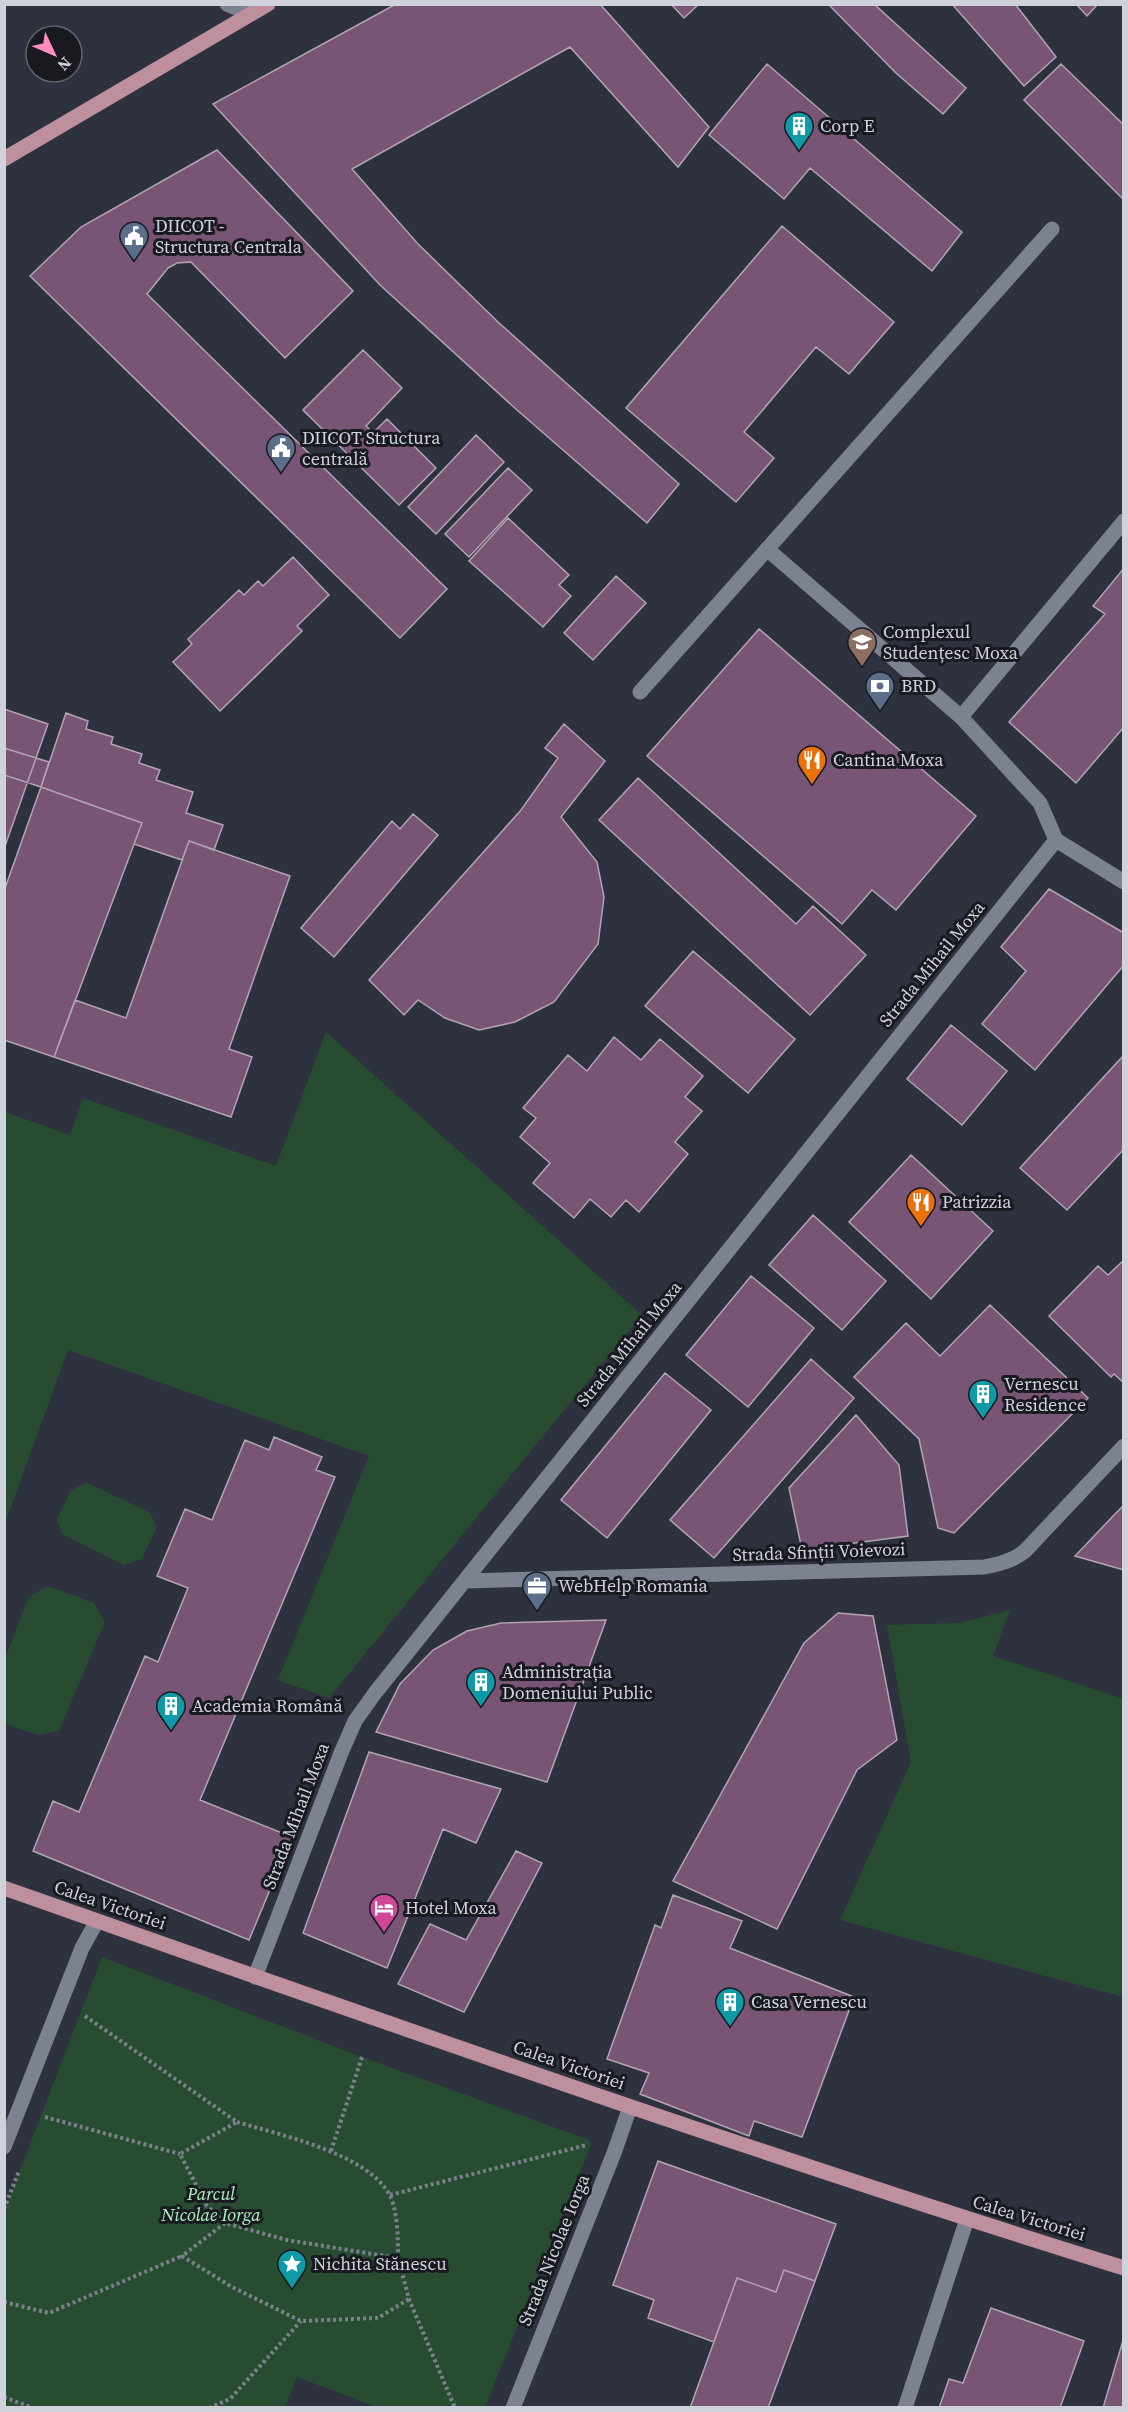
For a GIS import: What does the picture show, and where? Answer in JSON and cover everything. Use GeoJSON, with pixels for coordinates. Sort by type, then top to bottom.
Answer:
{"type":"FeatureCollection","features":[{"type":"Feature","properties":{"kind":"main road"},"geometry":{"type":"LineString","coordinates":[[4,159],[268,4]]}},
{"type":"Feature","properties":{"kind":"main road","name":"Calea Victoriei"},"geometry":{"type":"LineString","coordinates":[[4,1888],[630,2107],[967,2219],[1124,2268]]}},
{"type":"Feature","properties":{"kind":"street"},"geometry":{"type":"LineString","coordinates":[[227,4],[250,14]]}},
{"type":"Feature","properties":{"kind":"street"},"geometry":{"type":"LineString","coordinates":[[640,692],[1052,229]]}},
{"type":"Feature","properties":{"kind":"street"},"geometry":{"type":"LineString","coordinates":[[962,717],[1124,521]]}},
{"type":"Feature","properties":{"kind":"street"},"geometry":{"type":"LineString","coordinates":[[767,549],[962,717],[1040,803],[1056,840],[1124,882]]}},
{"type":"Feature","properties":{"kind":"street","name":"Strada Mihail Moxa"},"geometry":{"type":"LineString","coordinates":[[255,1977],[355,1721],[1056,840]]}},
{"type":"Feature","properties":{"kind":"street","name":"Strada Sfinții Voievozi"},"geometry":{"type":"LineString","coordinates":[[466,1581],[984,1567],[999,1564],[1017,1558],[1025,1551],[1124,1446]]}},
{"type":"Feature","properties":{"kind":"street"},"geometry":{"type":"LineString","coordinates":[[4,2147],[82,1948],[97,1921]]}},
{"type":"Feature","properties":{"kind":"street","name":"Strada Nicolae Iorga"},"geometry":{"type":"LineString","coordinates":[[513,2408],[630,2107]]}},
{"type":"Feature","properties":{"kind":"street"},"geometry":{"type":"LineString","coordinates":[[905,2408],[967,2219]]}},
{"type":"Feature","properties":{"kind":"path"},"geometry":{"type":"LineString","coordinates":[[81,2013],[237,2122],[331,2151],[376,2177],[390,2195],[398,2232],[398,2258],[409,2299],[455,2408]]}},
{"type":"Feature","properties":{"kind":"path"},"geometry":{"type":"LineString","coordinates":[[331,2151],[362,2057]]}},
{"type":"Feature","properties":{"kind":"path"},"geometry":{"type":"LineString","coordinates":[[41,2116],[180,2154],[237,2122]]}},
{"type":"Feature","properties":{"kind":"path"},"geometry":{"type":"LineString","coordinates":[[390,2195],[591,2144],[614,2153]]}},
{"type":"Feature","properties":{"kind":"path"},"geometry":{"type":"LineString","coordinates":[[180,2154],[207,2206],[225,2223],[287,2240],[398,2258]]}},
{"type":"Feature","properties":{"kind":"path"},"geometry":{"type":"LineString","coordinates":[[4,2302],[49,2313],[182,2256],[225,2223]]}},
{"type":"Feature","properties":{"kind":"path"},"geometry":{"type":"LineString","coordinates":[[182,2256],[232,2287],[301,2321],[378,2318],[409,2299]]}},
{"type":"Feature","properties":{"kind":"path"},"geometry":{"type":"LineString","coordinates":[[210,2408],[230,2399],[301,2321]]}},
{"type":"Feature","properties":{"kind":"path"},"geometry":{"type":"LineString","coordinates":[[4,2397],[33,2408]]}},
{"type":"Feature","properties":{"kind":"green space"},"geometry":{"type":"Polygon","coordinates":[[[326,1032],[642,1315],[329,1698],[278,1680],[369,1456],[68,1350],[4,1526],[5,1112],[70,1135],[83,1098],[276,1166],[326,1032]]]}},
{"type":"Feature","properties":{"kind":"green space"},"geometry":{"type":"Polygon","coordinates":[[[87,1483],[149,1512],[157,1527],[142,1559],[124,1565],[62,1534],[57,1519],[71,1490],[87,1483]]]}},
{"type":"Feature","properties":{"kind":"green space"},"geometry":{"type":"Polygon","coordinates":[[[48,1586],[94,1603],[105,1622],[59,1731],[39,1735],[5,1724],[5,1659],[28,1598],[48,1586]]]}},
{"type":"Feature","properties":{"kind":"green space"},"geometry":{"type":"Polygon","coordinates":[[[1010,1610],[993,1656],[1123,1699],[1123,1997],[840,1920],[911,1762],[887,1625],[960,1623],[1010,1610]]]}},
{"type":"Feature","properties":{"kind":"green space","name":"Parcul Nicolae Iorga"},"geometry":{"type":"Polygon","coordinates":[[[102,1957],[362,2057],[589,2140],[591,2144],[485,2407],[376,2407],[297,2377],[285,2407],[5,2407],[5,2209],[102,1957]]]}},
{"type":"Feature","properties":{"kind":"building"},"geometry":{"type":"Polygon","coordinates":[[[396,4],[600,4],[709,127],[678,167],[570,47],[352,169],[418,244],[498,322],[679,484],[647,523],[517,410],[380,285],[213,104],[396,4]]]}},
{"type":"Feature","properties":{"kind":"building"},"geometry":{"type":"Polygon","coordinates":[[[671,4],[699,4],[684,18],[671,4]]]}},
{"type":"Feature","properties":{"kind":"building"},"geometry":{"type":"Polygon","coordinates":[[[828,4],[874,4],[966,88],[943,114],[896,73],[828,4]]]}},
{"type":"Feature","properties":{"kind":"building"},"geometry":{"type":"Polygon","coordinates":[[[952,4],[1015,4],[1056,57],[1024,86],[952,4]]]}},
{"type":"Feature","properties":{"kind":"building"},"geometry":{"type":"Polygon","coordinates":[[[1076,4],[1098,4],[1087,16],[1076,4]]]}},
{"type":"Feature","properties":{"kind":"building","name":"Corp E"},"geometry":{"type":"Polygon","coordinates":[[[767,64],[962,232],[932,271],[810,168],[784,199],[709,135],[767,64]]]}},
{"type":"Feature","properties":{"kind":"building"},"geometry":{"type":"Polygon","coordinates":[[[1061,64],[1124,125],[1124,200],[1024,100],[1061,64]]]}},
{"type":"Feature","properties":{"kind":"building","name":"DIICOT Structura centrală"},"geometry":{"type":"Polygon","coordinates":[[[217,150],[353,291],[285,358],[191,262],[177,263],[168,268],[147,294],[447,589],[400,638],[30,276],[81,227],[217,150]]]}},
{"type":"Feature","properties":{"kind":"building"},"geometry":{"type":"Polygon","coordinates":[[[782,226],[894,322],[849,374],[816,347],[744,432],[774,458],[736,502],[626,408],[782,226]]]}},
{"type":"Feature","properties":{"kind":"building"},"geometry":{"type":"Polygon","coordinates":[[[363,350],[402,388],[366,426],[373,433],[387,419],[436,468],[399,505],[303,410],[363,350]]]}},
{"type":"Feature","properties":{"kind":"building"},"geometry":{"type":"Polygon","coordinates":[[[476,435],[504,462],[436,534],[408,507],[476,435]]]}},
{"type":"Feature","properties":{"kind":"building"},"geometry":{"type":"Polygon","coordinates":[[[508,468],[532,490],[469,557],[445,534],[508,468]]]}},
{"type":"Feature","properties":{"kind":"building"},"geometry":{"type":"Polygon","coordinates":[[[508,518],[569,575],[559,585],[571,596],[543,627],[469,561],[508,518]]]}},
{"type":"Feature","properties":{"kind":"building"},"geometry":{"type":"Polygon","coordinates":[[[293,557],[329,595],[297,626],[302,631],[220,711],[173,662],[192,644],[188,639],[239,590],[244,595],[258,581],[263,586],[293,557]]]}},
{"type":"Feature","properties":{"kind":"building"},"geometry":{"type":"Polygon","coordinates":[[[1124,568],[1124,727],[1076,783],[1009,722],[1105,614],[1093,606],[1124,568]]]}},
{"type":"Feature","properties":{"kind":"building"},"geometry":{"type":"Polygon","coordinates":[[[616,576],[646,603],[593,660],[564,633],[616,576]]]}},
{"type":"Feature","properties":{"kind":"building","name":"Cantina Moxa"},"geometry":{"type":"Polygon","coordinates":[[[759,629],[976,816],[896,910],[872,890],[842,924],[647,756],[759,629]]]}},
{"type":"Feature","properties":{"kind":"building"},"geometry":{"type":"Polygon","coordinates":[[[4,709],[48,724],[4,849],[4,709]]]}},
{"type":"Feature","properties":{"kind":"building"},"geometry":{"type":"Polygon","coordinates":[[[66,713],[88,721],[86,729],[113,737],[111,744],[142,754],[139,763],[160,770],[156,780],[193,792],[186,813],[223,825],[214,850],[189,841],[182,860],[134,844],[142,823],[41,787],[66,713]]]}},
{"type":"Feature","properties":{"kind":"building"},"geometry":{"type":"Polygon","coordinates":[[[564,724],[605,761],[561,817],[597,862],[604,897],[598,944],[554,1002],[515,1022],[479,1030],[445,1018],[418,1000],[404,1015],[369,980],[521,810],[558,758],[545,748],[564,724]]]}},
{"type":"Feature","properties":{"kind":"building"},"geometry":{"type":"Polygon","coordinates":[[[4,748],[49,762],[41,787],[4,775],[4,748]]]}},
{"type":"Feature","properties":{"kind":"building"},"geometry":{"type":"Polygon","coordinates":[[[638,778],[796,924],[813,906],[866,955],[810,1015],[599,820],[638,778]]]}},
{"type":"Feature","properties":{"kind":"building"},"geometry":{"type":"Polygon","coordinates":[[[41,787],[142,823],[54,1057],[4,1040],[4,891],[41,787]]]}},
{"type":"Feature","properties":{"kind":"building"},"geometry":{"type":"Polygon","coordinates":[[[413,814],[438,835],[334,957],[301,928],[392,821],[400,829],[413,814]]]}},
{"type":"Feature","properties":{"kind":"building"},"geometry":{"type":"Polygon","coordinates":[[[189,841],[290,876],[229,1049],[252,1057],[231,1117],[54,1057],[75,1000],[126,1018],[189,841]]]}},
{"type":"Feature","properties":{"kind":"building"},"geometry":{"type":"Polygon","coordinates":[[[1049,889],[1124,933],[1124,965],[1035,1070],[982,1024],[1026,971],[1001,947],[1049,889]]]}},
{"type":"Feature","properties":{"kind":"building"},"geometry":{"type":"Polygon","coordinates":[[[693,951],[795,1039],[748,1093],[645,1006],[693,951]]]}},
{"type":"Feature","properties":{"kind":"building"},"geometry":{"type":"Polygon","coordinates":[[[951,1025],[1007,1071],[962,1125],[907,1079],[951,1025]]]}},
{"type":"Feature","properties":{"kind":"building"},"geometry":{"type":"Polygon","coordinates":[[[614,1037],[641,1060],[660,1039],[703,1076],[685,1097],[702,1111],[675,1142],[688,1154],[639,1212],[626,1200],[611,1217],[590,1199],[574,1218],[533,1183],[550,1163],[520,1137],[536,1118],[523,1108],[568,1055],[587,1071],[614,1037]]]}},
{"type":"Feature","properties":{"kind":"building"},"geometry":{"type":"Polygon","coordinates":[[[1124,1055],[1124,1149],[1067,1210],[1020,1168],[1124,1055]]]}},
{"type":"Feature","properties":{"kind":"building","name":"Patrizzia"},"geometry":{"type":"Polygon","coordinates":[[[911,1155],[993,1231],[931,1299],[849,1222],[911,1155]]]}},
{"type":"Feature","properties":{"kind":"building"},"geometry":{"type":"Polygon","coordinates":[[[813,1215],[886,1281],[842,1330],[769,1265],[813,1215]]]}},
{"type":"Feature","properties":{"kind":"building"},"geometry":{"type":"Polygon","coordinates":[[[1124,1260],[1124,1383],[1114,1374],[1111,1377],[1049,1316],[1098,1266],[1108,1275],[1124,1260]]]}},
{"type":"Feature","properties":{"kind":"building"},"geometry":{"type":"Polygon","coordinates":[[[751,1276],[814,1328],[748,1407],[686,1355],[751,1276]]]}},
{"type":"Feature","properties":{"kind":"building","name":"Vernescu Residence"},"geometry":{"type":"Polygon","coordinates":[[[990,1305],[1088,1398],[954,1533],[938,1528],[919,1439],[854,1377],[906,1323],[940,1356],[990,1305]]]}},
{"type":"Feature","properties":{"kind":"building"},"geometry":{"type":"Polygon","coordinates":[[[811,1359],[854,1398],[714,1558],[670,1520],[811,1359]]]}},
{"type":"Feature","properties":{"kind":"building"},"geometry":{"type":"Polygon","coordinates":[[[665,1373],[711,1410],[607,1538],[561,1500],[665,1373]]]}},
{"type":"Feature","properties":{"kind":"building"},"geometry":{"type":"Polygon","coordinates":[[[856,1415],[899,1465],[908,1536],[802,1550],[789,1488],[856,1415]]]}},
{"type":"Feature","properties":{"kind":"building","name":"Academia Română"},"geometry":{"type":"Polygon","coordinates":[[[274,1437],[322,1457],[316,1470],[335,1477],[200,1800],[292,1837],[249,1940],[33,1851],[53,1801],[79,1812],[145,1656],[158,1662],[188,1588],[157,1576],[185,1509],[212,1520],[245,1440],[269,1450],[274,1437]]]}},
{"type":"Feature","properties":{"kind":"building"},"geometry":{"type":"Polygon","coordinates":[[[1124,1505],[1124,1570],[1075,1556],[1116,1513],[1124,1505]]]}},
{"type":"Feature","properties":{"kind":"building"},"geometry":{"type":"Polygon","coordinates":[[[838,1613],[873,1616],[897,1740],[857,1770],[777,1929],[673,1881],[804,1643],[838,1613]]]}},
{"type":"Feature","properties":{"kind":"building","name":"Administrația Domeniului Public"},"geometry":{"type":"Polygon","coordinates":[[[606,1620],[547,1782],[376,1732],[400,1684],[433,1650],[467,1631],[501,1623],[606,1620]]]}},
{"type":"Feature","properties":{"kind":"building"},"geometry":{"type":"Polygon","coordinates":[[[369,1752],[501,1789],[476,1843],[443,1829],[387,1968],[303,1933],[369,1752]]]}},
{"type":"Feature","properties":{"kind":"building"},"geometry":{"type":"Polygon","coordinates":[[[516,1851],[542,1863],[464,2012],[398,1984],[430,1924],[466,1940],[516,1851]]]}},
{"type":"Feature","properties":{"kind":"building","name":"Casa Vernescu"},"geometry":{"type":"Polygon","coordinates":[[[673,1895],[742,1921],[730,1948],[854,1997],[802,2137],[754,2121],[749,2136],[640,2094],[649,2073],[607,2059],[655,1925],[661,1928],[673,1895]]]}},
{"type":"Feature","properties":{"kind":"building"},"geometry":{"type":"Polygon","coordinates":[[[658,2161],[836,2224],[815,2281],[784,2270],[776,2292],[737,2278],[714,2342],[648,2318],[654,2300],[613,2285],[658,2161]]]}},
{"type":"Feature","properties":{"kind":"building"},"geometry":{"type":"Polygon","coordinates":[[[784,2270],[815,2281],[768,2408],[690,2408],[737,2278],[776,2292],[784,2270]]]}},
{"type":"Feature","properties":{"kind":"building"},"geometry":{"type":"Polygon","coordinates":[[[991,2308],[1084,2341],[1060,2408],[939,2408],[949,2379],[963,2383],[991,2308]]]}},
{"type":"Feature","properties":{"kind":"building"},"geometry":{"type":"Polygon","coordinates":[[[1124,2337],[1124,2408],[1103,2408],[1124,2337]]]}},
{"type":"Feature","properties":{"kind":"place","name":"Corp E"},"geometry":{"type":"Point","coordinates":[799,152]}},
{"type":"Feature","properties":{"kind":"place","name":"DIICOT - Structura Centrala"},"geometry":{"type":"Point","coordinates":[134,262]}},
{"type":"Feature","properties":{"kind":"place","name":"DIICOT Structura centrală"},"geometry":{"type":"Point","coordinates":[281,474]}},
{"type":"Feature","properties":{"kind":"place","name":"Complexul Studențesc Moxa"},"geometry":{"type":"Point","coordinates":[862,668]}},
{"type":"Feature","properties":{"kind":"place","name":"BRD"},"geometry":{"type":"Point","coordinates":[880,712]}},
{"type":"Feature","properties":{"kind":"place","name":"Cantina Moxa"},"geometry":{"type":"Point","coordinates":[812,786]}},
{"type":"Feature","properties":{"kind":"place","name":"Patrizzia"},"geometry":{"type":"Point","coordinates":[921,1228]}},
{"type":"Feature","properties":{"kind":"place","name":"Vernescu Residence"},"geometry":{"type":"Point","coordinates":[983,1420]}},
{"type":"Feature","properties":{"kind":"place","name":"WebHelp Romania"},"geometry":{"type":"Point","coordinates":[537,1612]}},
{"type":"Feature","properties":{"kind":"place","name":"Administrația Domeniului Public"},"geometry":{"type":"Point","coordinates":[481,1708]}},
{"type":"Feature","properties":{"kind":"place","name":"Academia Română"},"geometry":{"type":"Point","coordinates":[171,1732]}},
{"type":"Feature","properties":{"kind":"place","name":"Hotel Moxa"},"geometry":{"type":"Point","coordinates":[384,1934]}},
{"type":"Feature","properties":{"kind":"place","name":"Casa Vernescu"},"geometry":{"type":"Point","coordinates":[730,2028]}},
{"type":"Feature","properties":{"kind":"place","name":"Nichita Stănescu"},"geometry":{"type":"Point","coordinates":[292,2290]}}]}
